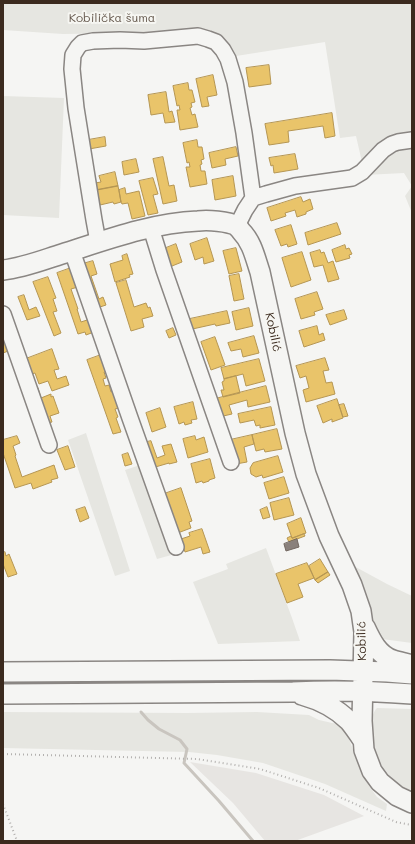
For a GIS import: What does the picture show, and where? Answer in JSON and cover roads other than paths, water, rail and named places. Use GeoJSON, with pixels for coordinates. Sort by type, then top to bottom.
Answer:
{"type":"FeatureCollection","features":[{"type":"Feature","properties":{"kind":"main road"},"geometry":{"type":"LineString","coordinates":[[3,270],[32,263],[98,242],[180,222],[209,220],[237,226]]}},
{"type":"Feature","properties":{"kind":"main road","name":"Kobilić"},"geometry":{"type":"LineString","coordinates":[[237,226],[247,237],[260,272],[295,433],[308,480],[329,536],[358,600],[364,632],[362,739]]}},
{"type":"Feature","properties":{"kind":"main road"},"geometry":{"type":"LineString","coordinates":[[363,621],[368,634],[382,654],[393,660],[412,665]]}},
{"type":"Feature","properties":{"kind":"main road"},"geometry":{"type":"LineString","coordinates":[[3,672],[314,670],[412,674]]}},
{"type":"Feature","properties":{"kind":"main road"},"geometry":{"type":"LineString","coordinates":[[3,694],[330,691],[412,694]]}},
{"type":"Feature","properties":{"kind":"main road"},"geometry":{"type":"LineString","coordinates":[[293,692],[317,699],[336,710],[348,721],[362,739],[364,750],[372,771],[380,782],[389,791],[412,803]]}},
{"type":"Feature","properties":{"kind":"street"},"geometry":{"type":"LineString","coordinates":[[98,242],[76,108],[72,68],[73,55],[82,43],[120,40],[144,41],[198,36],[216,42],[228,59],[235,82],[253,198]]}},
{"type":"Feature","properties":{"kind":"street"},"geometry":{"type":"LineString","coordinates":[[237,226],[253,198],[295,186],[352,178],[362,172],[383,150],[392,144],[412,140]]}},
{"type":"Feature","properties":{"kind":"street"},"geometry":{"type":"LineString","coordinates":[[151,228],[164,270],[231,462]]}},
{"type":"Feature","properties":{"kind":"street"},"geometry":{"type":"LineString","coordinates":[[72,250],[176,547]]}},
{"type":"Feature","properties":{"kind":"street"},"geometry":{"type":"LineString","coordinates":[[3,314],[49,445]]}},
{"type":"Feature","properties":{"kind":"waterway"},"geometry":{"type":"LineString","coordinates":[[141,712],[159,729],[180,740],[187,749],[184,763],[253,841]]}},
{"type":"Feature","properties":{"kind":"park label","name":"Kobilička šuma"},"geometry":{"type":"Point","coordinates":[112,18]}}]}
